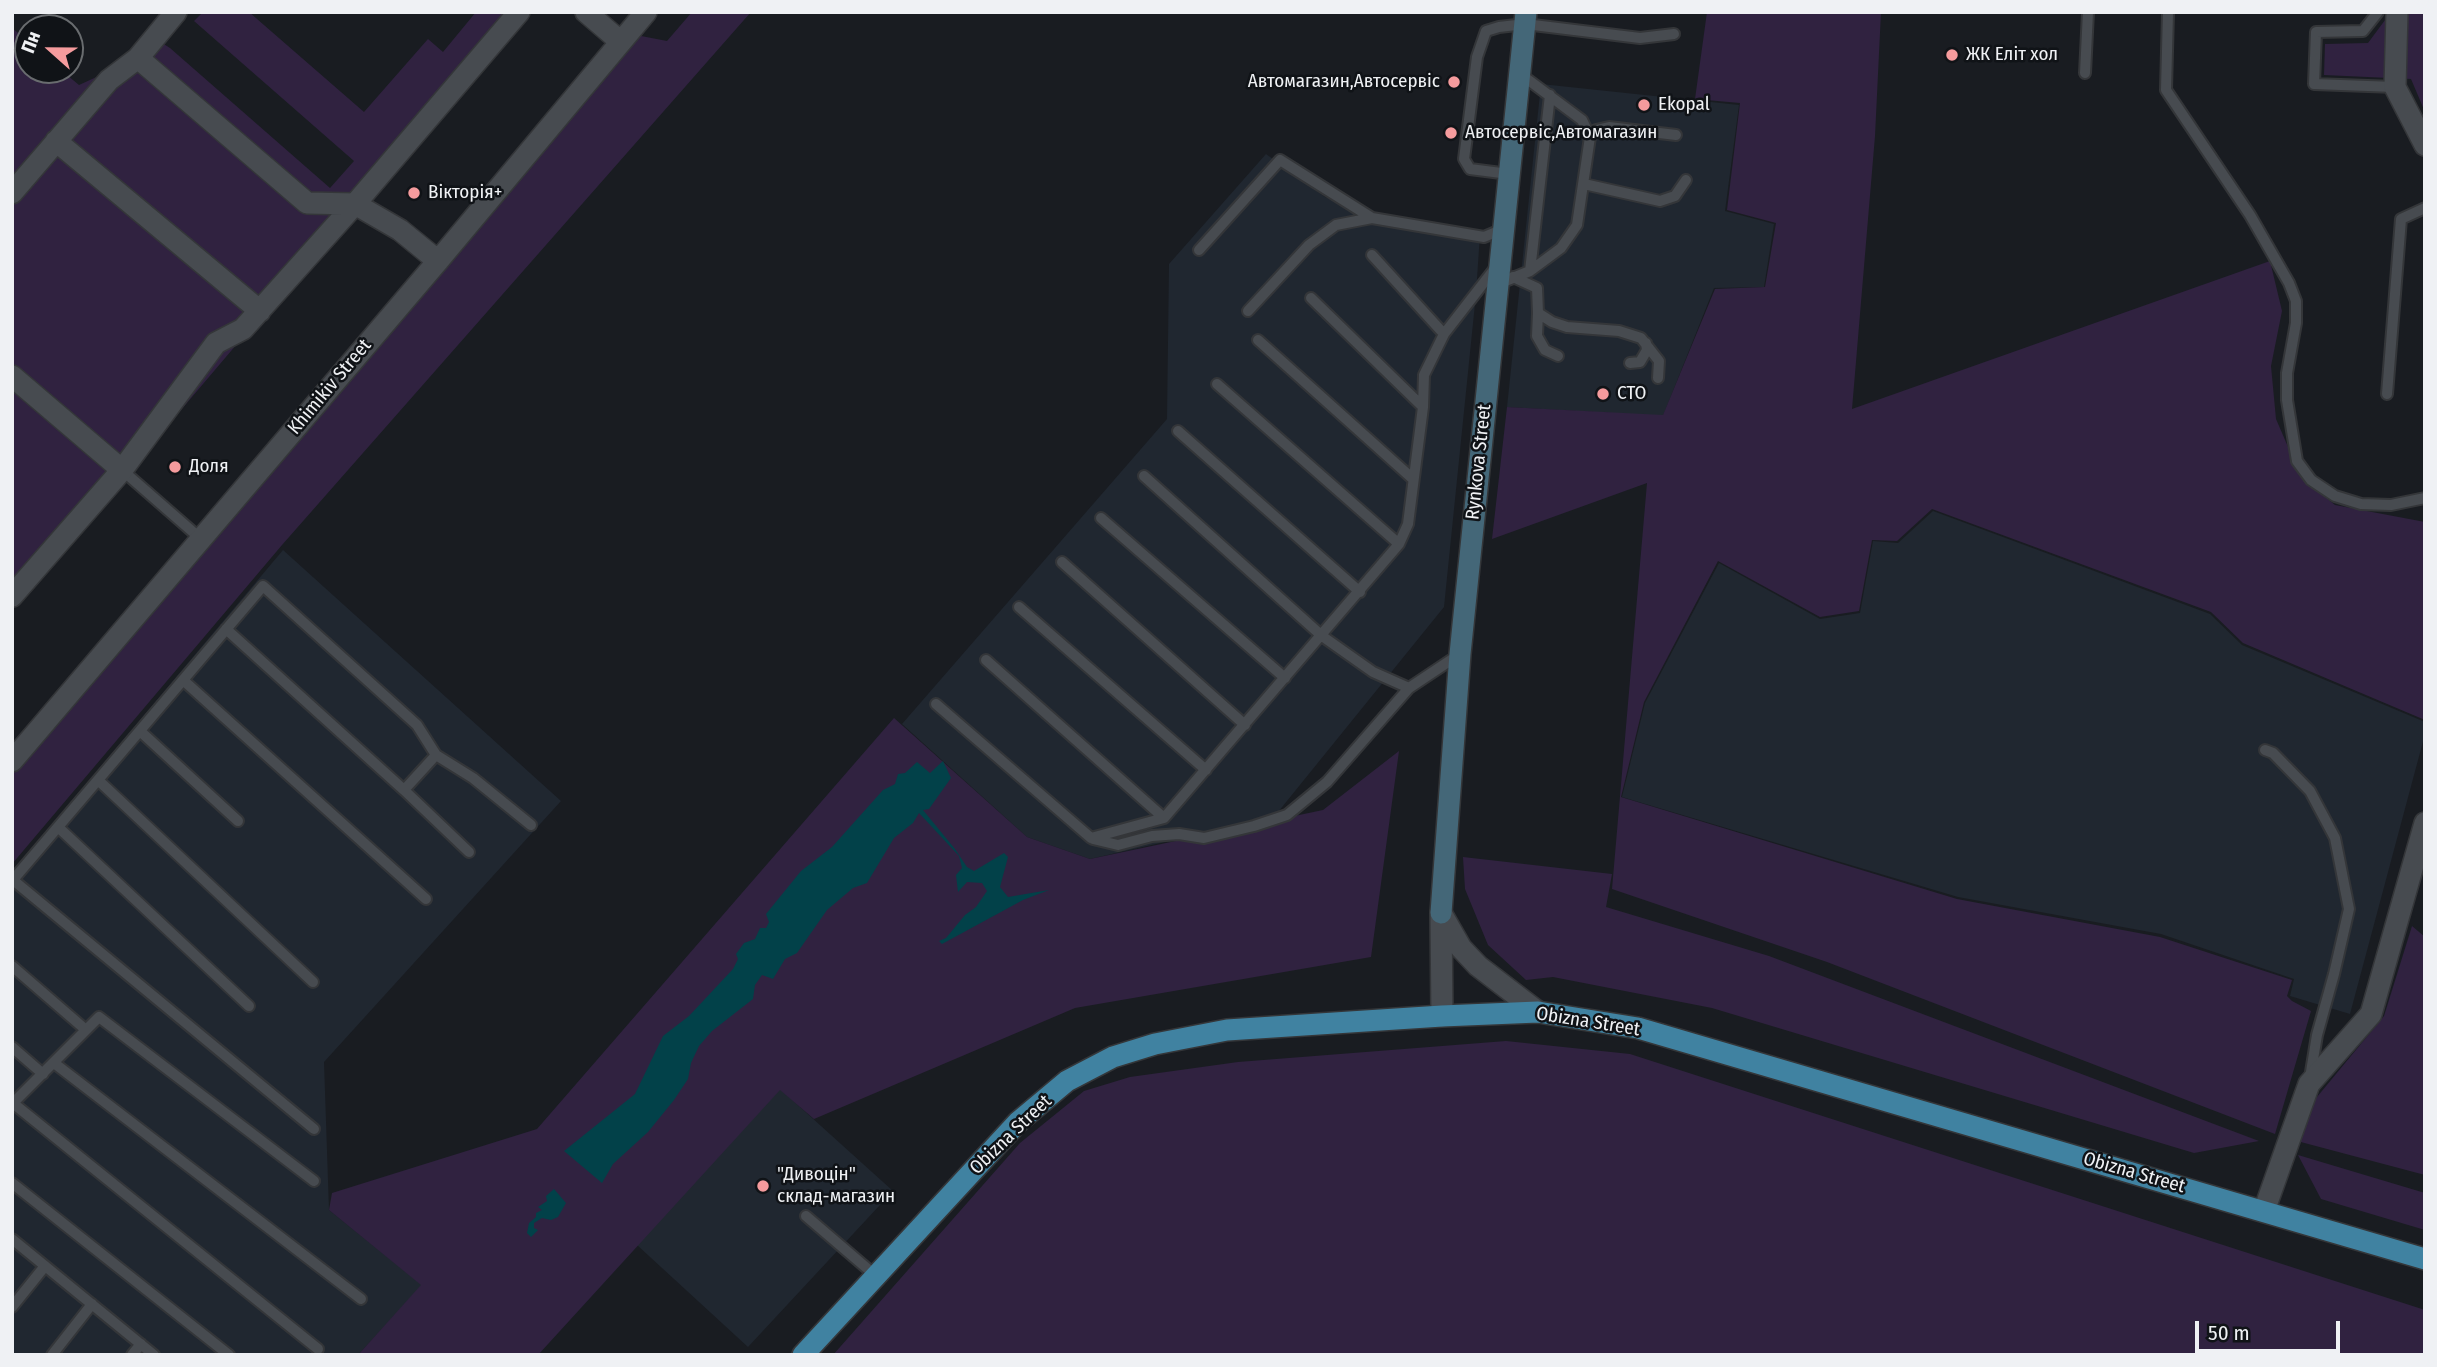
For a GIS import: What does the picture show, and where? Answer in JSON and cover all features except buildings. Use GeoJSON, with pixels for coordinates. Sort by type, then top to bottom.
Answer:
{"type":"FeatureCollection","features":[{"type":"Feature","properties":{"kind":"main road","name":"Rynkova Street"},"geometry":{"type":"LineString","coordinates":[[1441,913],[1460,654],[1504,274],[1503,229],[1525,18]]}},
{"type":"Feature","properties":{"kind":"main road","name":"Obizna Street"},"geometry":{"type":"LineString","coordinates":[[803,1355],[1018,1122],[1067,1081],[1113,1056],[1155,1044],[1227,1030],[1442,1016],[1538,1012],[1638,1028],[2425,1259]]}},
{"type":"Feature","properties":{"kind":"street"},"geometry":{"type":"LineString","coordinates":[[12,193],[109,80],[138,58],[176,12]]}},
{"type":"Feature","properties":{"kind":"street"},"geometry":{"type":"LineString","coordinates":[[12,596],[122,470],[216,343],[243,329],[260,311],[519,12]]}},
{"type":"Feature","properties":{"kind":"street"},"geometry":{"type":"LineString","coordinates":[[586,12],[621,42]]}},
{"type":"Feature","properties":{"kind":"street","name":"Khimikiv Street"},"geometry":{"type":"LineString","coordinates":[[12,761],[438,261],[646,12]]}},
{"type":"Feature","properties":{"kind":"street"},"geometry":{"type":"LineString","coordinates":[[2397,12],[2395,87],[2425,145]]}},
{"type":"Feature","properties":{"kind":"street"},"geometry":{"type":"LineString","coordinates":[[138,58],[307,203],[355,204],[400,230],[438,261]]}},
{"type":"Feature","properties":{"kind":"street"},"geometry":{"type":"LineString","coordinates":[[56,141],[260,311]]}},
{"type":"Feature","properties":{"kind":"street"},"geometry":{"type":"LineString","coordinates":[[12,376],[122,470]]}},
{"type":"Feature","properties":{"kind":"street"},"geometry":{"type":"LineString","coordinates":[[2264,1211],[2309,1084],[2371,1014],[2425,823]]}},
{"type":"Feature","properties":{"kind":"street"},"geometry":{"type":"LineString","coordinates":[[1441,913],[1461,947],[1478,966],[1538,1012]]}},
{"type":"Feature","properties":{"kind":"street","name":"Rynkova Street"},"geometry":{"type":"LineString","coordinates":[[1441,913],[1442,1016]]}},
{"type":"Feature","properties":{"kind":"lane"},"geometry":{"type":"LineString","coordinates":[[2085,72],[2088,12]]}},
{"type":"Feature","properties":{"kind":"lane"},"geometry":{"type":"LineString","coordinates":[[2168,12],[2166,90],[2250,215],[2288,283],[2295,301],[2296,323],[2287,373],[2287,400],[2297,461],[2311,481],[2335,496],[2361,504],[2391,505],[2425,498]]}},
{"type":"Feature","properties":{"kind":"lane"},"geometry":{"type":"LineString","coordinates":[[2378,12],[2363,31],[2316,32],[2314,85],[2395,87]]}},
{"type":"Feature","properties":{"kind":"lane"},"geometry":{"type":"LineString","coordinates":[[1509,174],[1470,169],[1464,159],[1477,57],[1486,31],[1525,18],[1640,38],[1674,34]]}},
{"type":"Feature","properties":{"kind":"lane"},"geometry":{"type":"LineString","coordinates":[[1519,73],[1582,120],[1609,127],[1676,135]]}},
{"type":"Feature","properties":{"kind":"lane"},"geometry":{"type":"LineString","coordinates":[[1530,271],[1550,95]]}},
{"type":"Feature","properties":{"kind":"lane"},"geometry":{"type":"LineString","coordinates":[[1091,838],[1164,818],[1360,593],[1399,544],[1408,523],[1423,407],[1424,375],[1444,334],[1504,274],[1530,271],[1561,248],[1577,225],[1590,136],[1582,120]]}},
{"type":"Feature","properties":{"kind":"lane"},"geometry":{"type":"LineString","coordinates":[[1590,136],[1596,130],[1609,127]]}},
{"type":"Feature","properties":{"kind":"lane"},"geometry":{"type":"LineString","coordinates":[[1199,250],[1280,160],[1372,218]]}},
{"type":"Feature","properties":{"kind":"lane"},"geometry":{"type":"LineString","coordinates":[[1584,184],[1660,201],[1675,196],[1686,180]]}},
{"type":"Feature","properties":{"kind":"lane"},"geometry":{"type":"LineString","coordinates":[[2387,394],[2401,219],[2425,208]]}},
{"type":"Feature","properties":{"kind":"lane"},"geometry":{"type":"LineString","coordinates":[[1248,311],[1335,225],[1372,218],[1483,237],[1503,229]]}},
{"type":"Feature","properties":{"kind":"lane"},"geometry":{"type":"LineString","coordinates":[[1372,255],[1444,334]]}},
{"type":"Feature","properties":{"kind":"lane"},"geometry":{"type":"LineString","coordinates":[[1504,274],[1537,288],[1537,336],[1545,350],[1558,356]]}},
{"type":"Feature","properties":{"kind":"lane"},"geometry":{"type":"LineString","coordinates":[[1311,298],[1423,407]]}},
{"type":"Feature","properties":{"kind":"lane"},"geometry":{"type":"LineString","coordinates":[[1538,313],[1552,323],[1567,327],[1619,331],[1641,338],[1659,361],[1658,378]]}},
{"type":"Feature","properties":{"kind":"lane"},"geometry":{"type":"LineString","coordinates":[[1258,340],[1413,479]]}},
{"type":"Feature","properties":{"kind":"lane"},"geometry":{"type":"LineString","coordinates":[[1630,363],[1640,362],[1647,350],[1646,343]]}},
{"type":"Feature","properties":{"kind":"lane"},"geometry":{"type":"LineString","coordinates":[[1217,384],[1399,544]]}},
{"type":"Feature","properties":{"kind":"lane"},"geometry":{"type":"LineString","coordinates":[[1178,430],[1360,593]]}},
{"type":"Feature","properties":{"kind":"lane"},"geometry":{"type":"LineString","coordinates":[[122,470],[201,539]]}},
{"type":"Feature","properties":{"kind":"lane"},"geometry":{"type":"LineString","coordinates":[[1144,476],[1322,636],[1373,672],[1409,688]]}},
{"type":"Feature","properties":{"kind":"lane"},"geometry":{"type":"LineString","coordinates":[[1101,518],[1285,678]]}},
{"type":"Feature","properties":{"kind":"lane"},"geometry":{"type":"LineString","coordinates":[[1062,562],[1245,725]]}},
{"type":"Feature","properties":{"kind":"lane"},"geometry":{"type":"LineString","coordinates":[[314,1129],[13,880],[263,586],[417,725],[436,755],[473,778],[531,825]]}},
{"type":"Feature","properties":{"kind":"lane"},"geometry":{"type":"LineString","coordinates":[[1019,607],[1206,770]]}},
{"type":"Feature","properties":{"kind":"lane"},"geometry":{"type":"LineString","coordinates":[[226,629],[469,852]]}},
{"type":"Feature","properties":{"kind":"lane"},"geometry":{"type":"LineString","coordinates":[[936,704],[1091,838],[1118,845],[1152,836],[1179,834],[1204,838],[1254,826],[1287,814],[1327,782],[1409,688],[1460,654]]}},
{"type":"Feature","properties":{"kind":"lane"},"geometry":{"type":"LineString","coordinates":[[986,660],[1164,818]]}},
{"type":"Feature","properties":{"kind":"lane"},"geometry":{"type":"LineString","coordinates":[[183,680],[426,898]]}},
{"type":"Feature","properties":{"kind":"lane"},"geometry":{"type":"LineString","coordinates":[[140,731],[239,821]]}},
{"type":"Feature","properties":{"kind":"lane"},"geometry":{"type":"LineString","coordinates":[[2265,750],[2273,753],[2310,790],[2336,838],[2349,909],[2317,1035],[2309,1084]]}},
{"type":"Feature","properties":{"kind":"lane"},"geometry":{"type":"LineString","coordinates":[[404,790],[436,755]]}},
{"type":"Feature","properties":{"kind":"lane"},"geometry":{"type":"LineString","coordinates":[[98,780],[313,982]]}},
{"type":"Feature","properties":{"kind":"lane"},"geometry":{"type":"LineString","coordinates":[[58,827],[249,1006]]}},
{"type":"Feature","properties":{"kind":"lane"},"geometry":{"type":"LineString","coordinates":[[12,966],[86,1030]]}},
{"type":"Feature","properties":{"kind":"lane"},"geometry":{"type":"LineString","coordinates":[[314,1181],[99,1017],[13,1104],[318,1349]]}},
{"type":"Feature","properties":{"kind":"lane"},"geometry":{"type":"LineString","coordinates":[[12,1047],[43,1074]]}},
{"type":"Feature","properties":{"kind":"lane"},"geometry":{"type":"LineString","coordinates":[[54,1063],[361,1299]]}},
{"type":"Feature","properties":{"kind":"lane"},"geometry":{"type":"LineString","coordinates":[[12,1183],[229,1355]]}},
{"type":"Feature","properties":{"kind":"lane"},"geometry":{"type":"LineString","coordinates":[[806,1216],[876,1276]]}},
{"type":"Feature","properties":{"kind":"lane"},"geometry":{"type":"LineString","coordinates":[[12,1239],[154,1355]]}},
{"type":"Feature","properties":{"kind":"lane"},"geometry":{"type":"LineString","coordinates":[[12,1307],[46,1266]]}},
{"type":"Feature","properties":{"kind":"lane"},"geometry":{"type":"LineString","coordinates":[[52,1355],[92,1304]]}},
{"type":"Feature","properties":{"kind":"lane"},"geometry":{"type":"LineString","coordinates":[[132,1355],[141,1344]]}},
{"type":"Feature","properties":{"kind":"shaded area"},"geometry":{"type":"Polygon","coordinates":[[[203,12],[249,12],[364,112],[428,39],[443,52],[476,12],[503,12],[512,20],[12,609],[12,28],[14,84],[84,84],[138,58],[154,38],[170,48],[330,188],[354,161],[194,21],[203,12]]]}},
{"type":"Feature","properties":{"kind":"shaded area"},"geometry":{"type":"Polygon","coordinates":[[[692,12],[751,12],[282,545],[12,864],[12,774],[636,35],[667,41],[692,12]]]}},
{"type":"Feature","properties":{"kind":"shaded area"},"geometry":{"type":"Polygon","coordinates":[[[1707,12],[1881,12],[1875,136],[1852,409],[2270,261],[2282,311],[2271,366],[2276,419],[2301,477],[2335,505],[2425,522],[2425,720],[2243,643],[2211,612],[1932,509],[1897,541],[1872,540],[1859,611],[1820,617],[1718,561],[1644,702],[1621,797],[1957,899],[2160,937],[2292,980],[2287,996],[2311,1011],[2275,1134],[1827,962],[1612,889],[1647,483],[1492,539],[1507,407],[1663,415],[1715,289],[1765,287],[1776,223],[1727,210],[1740,103],[1695,99],[1707,12]]]}},
{"type":"Feature","properties":{"kind":"shaded area"},"geometry":{"type":"Polygon","coordinates":[[[2391,12],[2425,12],[2425,112],[2411,79],[2324,75],[2325,44],[2368,43],[2391,12]]]}},
{"type":"Feature","properties":{"kind":"shaded area"},"geometry":{"type":"Polygon","coordinates":[[[1541,84],[1739,105],[1725,211],[1774,224],[1764,287],[1714,288],[1663,416],[1507,407],[1541,84]]]}},
{"type":"Feature","properties":{"kind":"shaded area"},"geometry":{"type":"Polygon","coordinates":[[[1266,154],[1325,197],[1372,218],[1480,234],[1444,607],[1274,817],[1090,859],[1027,837],[902,724],[1167,419],[1169,264],[1266,154]]]}},
{"type":"Feature","properties":{"kind":"shaded area"},"geometry":{"type":"Polygon","coordinates":[[[1933,511],[2210,614],[2242,645],[2425,722],[2425,734],[2350,1014],[2290,996],[2294,979],[2161,934],[1958,897],[1622,797],[1645,703],[1719,563],[1820,619],[1860,613],[1873,541],[1898,543],[1933,511]]]}},
{"type":"Feature","properties":{"kind":"shaded area"},"geometry":{"type":"Polygon","coordinates":[[[283,550],[561,801],[324,1062],[329,1210],[422,1285],[358,1355],[12,1355],[12,872],[283,550]]]}},
{"type":"Feature","properties":{"kind":"shaded area"},"geometry":{"type":"Polygon","coordinates":[[[894,718],[1027,837],[1090,859],[1323,810],[1399,751],[1371,957],[1075,1008],[814,1119],[780,1090],[538,1355],[358,1355],[421,1285],[329,1210],[332,1193],[537,1129],[894,718]]]}},
{"type":"Feature","properties":{"kind":"shaded area"},"geometry":{"type":"Polygon","coordinates":[[[1463,857],[1612,874],[1606,907],[1769,956],[2259,1141],[2194,1153],[1712,1008],[1553,977],[1526,980],[1488,945],[1465,889],[1463,857]]]}},
{"type":"Feature","properties":{"kind":"shaded area"},"geometry":{"type":"Polygon","coordinates":[[[2412,926],[2425,937],[2425,1175],[2297,1141],[2312,1103],[2384,1016],[2412,926]]]}},
{"type":"Feature","properties":{"kind":"shaded area"},"geometry":{"type":"Polygon","coordinates":[[[1506,1041],[1630,1054],[2425,1310],[2425,1355],[833,1355],[1020,1143],[1084,1091],[1130,1077],[1238,1062],[1506,1041]]]}},
{"type":"Feature","properties":{"kind":"shaded area"},"geometry":{"type":"Polygon","coordinates":[[[780,1089],[893,1191],[748,1347],[637,1245],[780,1089]]]}},
{"type":"Feature","properties":{"kind":"shaded area"},"geometry":{"type":"Polygon","coordinates":[[[2298,1155],[2425,1193],[2425,1230],[2321,1199],[2298,1155]]]}},
{"type":"Feature","properties":{"kind":"water"},"geometry":{"type":"Polygon","coordinates":[[[943,761],[951,778],[929,809],[923,810],[955,849],[967,867],[974,871],[1004,853],[1008,857],[1000,887],[1008,897],[1049,890],[1023,900],[942,944],[939,941],[946,938],[965,915],[976,907],[987,891],[982,883],[967,882],[958,892],[956,875],[962,868],[959,856],[919,813],[913,823],[894,838],[867,883],[853,888],[827,910],[797,953],[785,959],[773,979],[762,975],[755,985],[753,999],[712,1031],[699,1046],[691,1063],[688,1079],[674,1100],[648,1132],[613,1164],[602,1183],[564,1151],[635,1094],[663,1036],[689,1016],[733,969],[738,959],[736,954],[744,943],[755,939],[760,928],[766,928],[769,922],[766,914],[801,871],[832,847],[883,790],[895,784],[898,774],[905,773],[917,762],[930,773],[943,761]]]}},
{"type":"Feature","properties":{"kind":"water"},"geometry":{"type":"Polygon","coordinates":[[[554,1189],[566,1203],[558,1217],[551,1220],[542,1218],[534,1223],[534,1228],[538,1230],[531,1237],[527,1233],[529,1223],[536,1217],[536,1213],[542,1210],[538,1207],[547,1201],[546,1196],[554,1189]]]}},
{"type":"Feature","properties":{"kind":"place","name":"ЖК Еліт хол"},"geometry":{"type":"Point","coordinates":[1952,55]}},
{"type":"Feature","properties":{"kind":"place","name":"Автомагазин,Автосервіс"},"geometry":{"type":"Point","coordinates":[1454,82]}},
{"type":"Feature","properties":{"kind":"place","name":"Ekopal"},"geometry":{"type":"Point","coordinates":[1644,105]}},
{"type":"Feature","properties":{"kind":"place","name":"Автосервіс,Автомагазин"},"geometry":{"type":"Point","coordinates":[1451,133]}},
{"type":"Feature","properties":{"kind":"place","name":"Вікторія+"},"geometry":{"type":"Point","coordinates":[414,193]}},
{"type":"Feature","properties":{"kind":"place","name":"СТО"},"geometry":{"type":"Point","coordinates":[1603,394]}},
{"type":"Feature","properties":{"kind":"place","name":"Доля"},"geometry":{"type":"Point","coordinates":[175,467]}},
{"type":"Feature","properties":{"kind":"place","name":"\"Дивоцін\" склад-магазин"},"geometry":{"type":"Point","coordinates":[763,1186]}}]}
